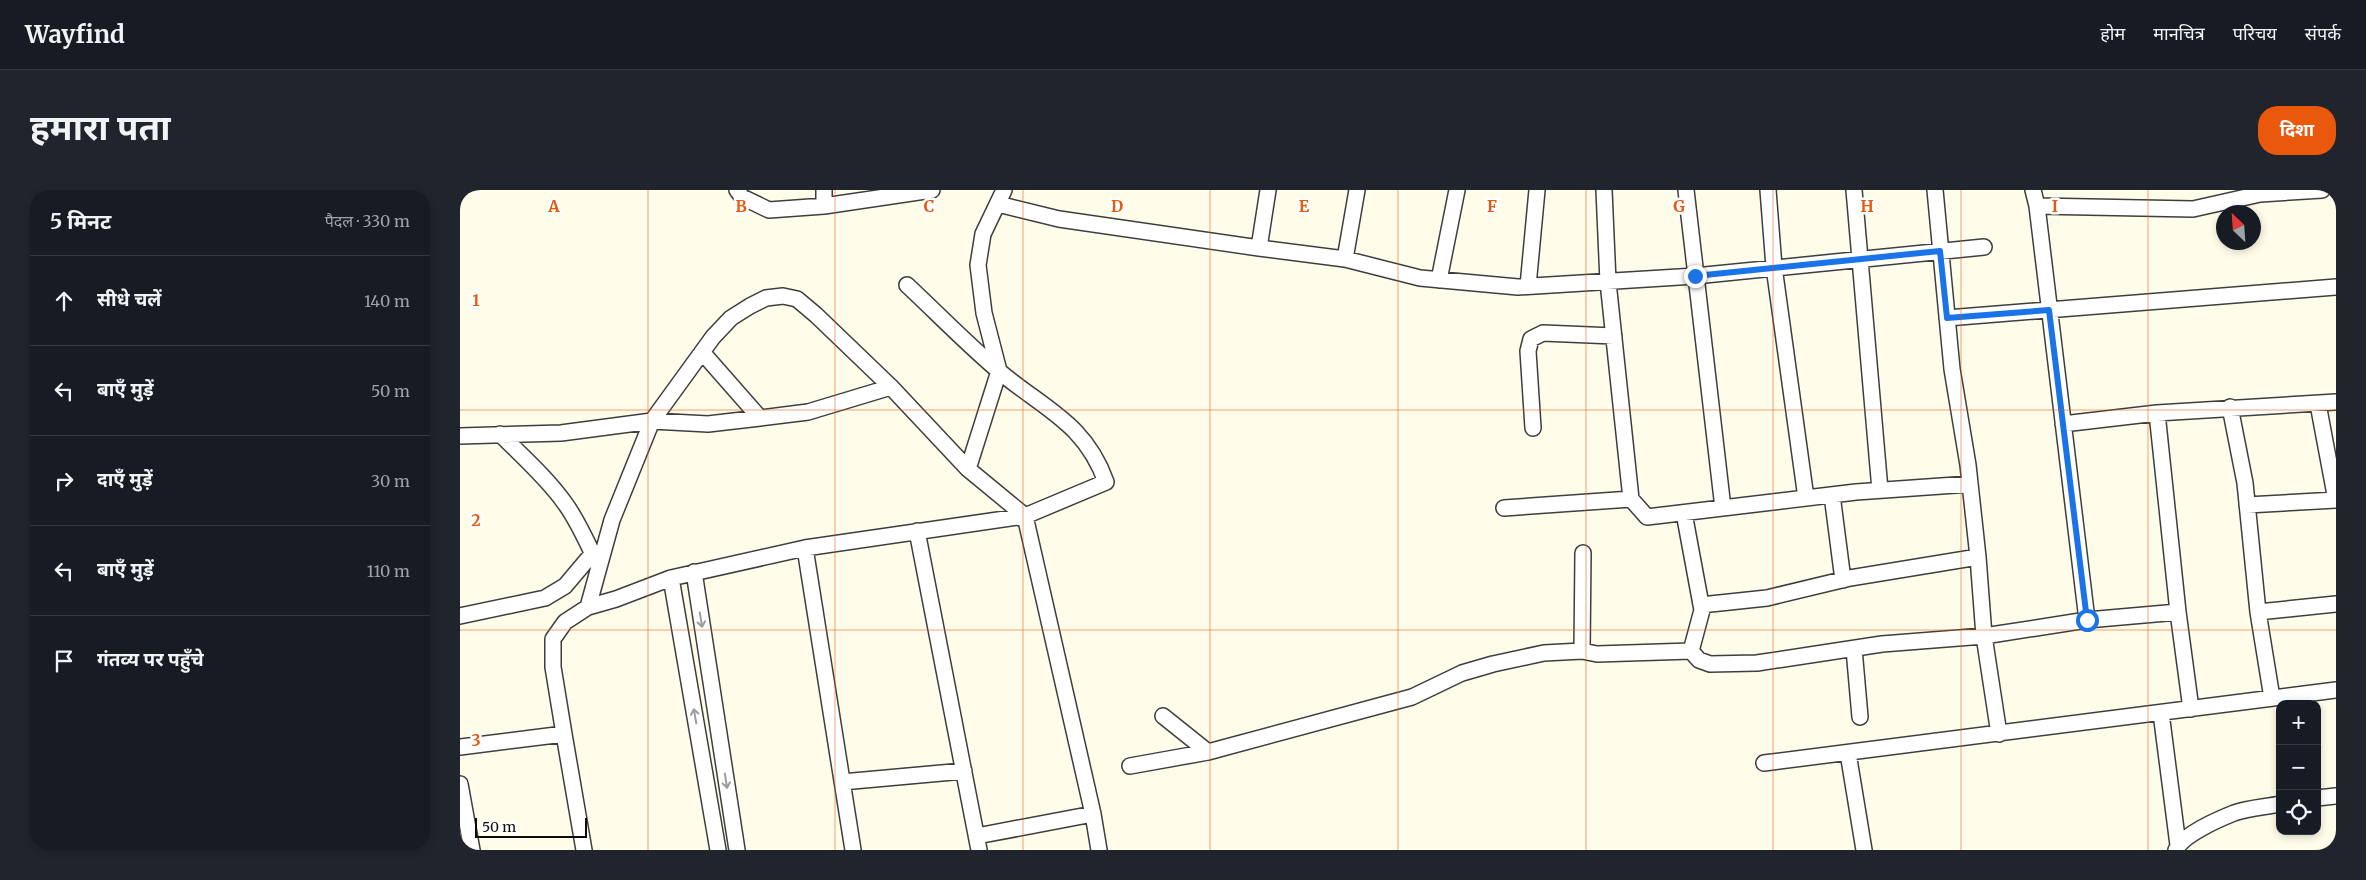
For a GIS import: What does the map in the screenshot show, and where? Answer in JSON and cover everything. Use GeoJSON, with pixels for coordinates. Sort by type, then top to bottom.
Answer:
{"type":"FeatureCollection","features":[{"type":"Feature","properties":{"kind":"street"},"geometry":{"type":"LineString","coordinates":[[737,190],[742,196],[769,210],[824,206],[927,191]]}},
{"type":"Feature","properties":{"kind":"street"},"geometry":{"type":"LineString","coordinates":[[824,190],[824,206]]}},
{"type":"Feature","properties":{"kind":"street"},"geometry":{"type":"LineString","coordinates":[[1259,248],[1268,190]]}},
{"type":"Feature","properties":{"kind":"street"},"geometry":{"type":"LineString","coordinates":[[1345,260],[1357,190]]}},
{"type":"Feature","properties":{"kind":"street"},"geometry":{"type":"LineString","coordinates":[[1439,280],[1457,190]]}},
{"type":"Feature","properties":{"kind":"street"},"geometry":{"type":"LineString","coordinates":[[1528,286],[1537,190]]}},
{"type":"Feature","properties":{"kind":"street"},"geometry":{"type":"LineString","coordinates":[[1604,190],[1608,282],[1631,499],[1647,517],[1880,490],[1970,484]]}},
{"type":"Feature","properties":{"kind":"street"},"geometry":{"type":"LineString","coordinates":[[1686,190],[1723,508]]}},
{"type":"Feature","properties":{"kind":"street"},"geometry":{"type":"LineString","coordinates":[[1768,190],[1774,267],[1806,498]]}},
{"type":"Feature","properties":{"kind":"street"},"geometry":{"type":"LineString","coordinates":[[1854,190],[1880,490]]}},
{"type":"Feature","properties":{"kind":"street"},"geometry":{"type":"LineString","coordinates":[[1935,190],[1952,369],[1970,484],[1984,636],[1999,734]]}},
{"type":"Feature","properties":{"kind":"street"},"geometry":{"type":"LineString","coordinates":[[2033,190],[2037,206],[2087,620]]}},
{"type":"Feature","properties":{"kind":"street"},"geometry":{"type":"LineString","coordinates":[[2037,206],[2193,209],[2260,194],[2322,190]]}},
{"type":"Feature","properties":{"kind":"street"},"geometry":{"type":"LineString","coordinates":[[968,469],[999,371],[984,313],[978,265],[983,234],[1001,197],[1059,219],[1345,260],[1420,278],[1528,286],[1695,276],[1984,247]]}},
{"type":"Feature","properties":{"kind":"street"},"geometry":{"type":"LineString","coordinates":[[584,850],[553,667],[553,639],[565,622],[588,608],[671,578],[694,572],[804,548],[917,530],[1025,516],[1106,482],[1099,461],[1077,431],[999,371],[908,285]]}},
{"type":"Feature","properties":{"kind":"street"},"geometry":{"type":"LineString","coordinates":[[1947,318],[2336,287]]}},
{"type":"Feature","properties":{"kind":"street"},"geometry":{"type":"LineString","coordinates":[[588,608],[596,560],[652,421],[702,352],[731,318],[766,298],[783,296],[797,299],[891,386],[968,469],[1025,516],[1093,814],[1099,850]]}},
{"type":"Feature","properties":{"kind":"street"},"geometry":{"type":"LineString","coordinates":[[1533,428],[1528,351],[1532,339],[1542,333],[1614,336]]}},
{"type":"Feature","properties":{"kind":"street"},"geometry":{"type":"LineString","coordinates":[[702,352],[760,418]]}},
{"type":"Feature","properties":{"kind":"street"},"geometry":{"type":"LineString","coordinates":[[460,436],[561,433],[652,421],[708,424],[760,418],[808,412],[891,386]]}},
{"type":"Feature","properties":{"kind":"street"},"geometry":{"type":"LineString","coordinates":[[2063,424],[2230,407],[2336,402]]}},
{"type":"Feature","properties":{"kind":"street"},"geometry":{"type":"LineString","coordinates":[[2247,505],[2336,500],[2318,404]]}},
{"type":"Feature","properties":{"kind":"street"},"geometry":{"type":"LineString","coordinates":[[2230,407],[2247,505],[2258,612],[2272,698]]}},
{"type":"Feature","properties":{"kind":"street"},"geometry":{"type":"LineString","coordinates":[[2157,413],[2190,709]]}},
{"type":"Feature","properties":{"kind":"street"},"geometry":{"type":"LineString","coordinates":[[500,434],[535,469],[563,501],[576,520],[596,560]]}},
{"type":"Feature","properties":{"kind":"street"},"geometry":{"type":"LineString","coordinates":[[1832,495],[1842,580]]}},
{"type":"Feature","properties":{"kind":"street"},"geometry":{"type":"LineString","coordinates":[[1504,508],[1631,499]]}},
{"type":"Feature","properties":{"kind":"street"},"geometry":{"type":"LineString","coordinates":[[1684,513],[1702,610],[1691,651]]}},
{"type":"Feature","properties":{"kind":"street"},"geometry":{"type":"LineString","coordinates":[[917,530],[978,843],[1093,814]]}},
{"type":"Feature","properties":{"kind":"street"},"geometry":{"type":"LineString","coordinates":[[804,548],[853,850]]}},
{"type":"Feature","properties":{"kind":"street"},"geometry":{"type":"LineString","coordinates":[[1582,651],[1583,553]]}},
{"type":"Feature","properties":{"kind":"street"},"geometry":{"type":"LineString","coordinates":[[1701,605],[1767,598],[1842,580],[1978,557]]}},
{"type":"Feature","properties":{"kind":"street"},"geometry":{"type":"LineString","coordinates":[[460,616],[545,598],[565,586],[596,560]]}},
{"type":"Feature","properties":{"kind":"street"},"geometry":{"type":"LineString","coordinates":[[694,572],[737,850]]}},
{"type":"Feature","properties":{"kind":"street"},"geometry":{"type":"LineString","coordinates":[[671,578],[718,850]]}},
{"type":"Feature","properties":{"kind":"street"},"geometry":{"type":"LineString","coordinates":[[2258,612],[2336,604]]}},
{"type":"Feature","properties":{"kind":"street"},"geometry":{"type":"LineString","coordinates":[[1130,766],[1208,752],[1412,697],[1462,673],[1544,653],[1582,651],[1597,654],[1691,651],[1700,660],[1710,664],[1757,663],[1882,644],[1984,636],[2087,620],[2178,612]]}},
{"type":"Feature","properties":{"kind":"street"},"geometry":{"type":"LineString","coordinates":[[1854,649],[1860,716]]}},
{"type":"Feature","properties":{"kind":"street"},"geometry":{"type":"LineString","coordinates":[[1764,763],[2336,690]]}},
{"type":"Feature","properties":{"kind":"street"},"geometry":{"type":"LineString","coordinates":[[2161,713],[2177,847],[2203,828],[2235,812],[2276,805]]}},
{"type":"Feature","properties":{"kind":"street"},"geometry":{"type":"LineString","coordinates":[[1163,716],[1208,752]]}},
{"type":"Feature","properties":{"kind":"street"},"geometry":{"type":"LineString","coordinates":[[460,747],[564,734]]}},
{"type":"Feature","properties":{"kind":"street"},"geometry":{"type":"LineString","coordinates":[[1848,753],[1864,850]]}},
{"type":"Feature","properties":{"kind":"street"},"geometry":{"type":"LineString","coordinates":[[842,782],[964,771]]}},
{"type":"Feature","properties":{"kind":"street"},"geometry":{"type":"LineString","coordinates":[[460,784],[472,850]]}},
{"type":"Feature","properties":{"kind":"street"},"geometry":{"type":"LineString","coordinates":[[2321,798],[2336,796]]}},
{"type":"Feature","properties":{"kind":"route"},"geometry":{"type":"LineString","coordinates":[[1695,276],[1940,251],[1947,318],[2049,310],[2087,620]]}}]}
